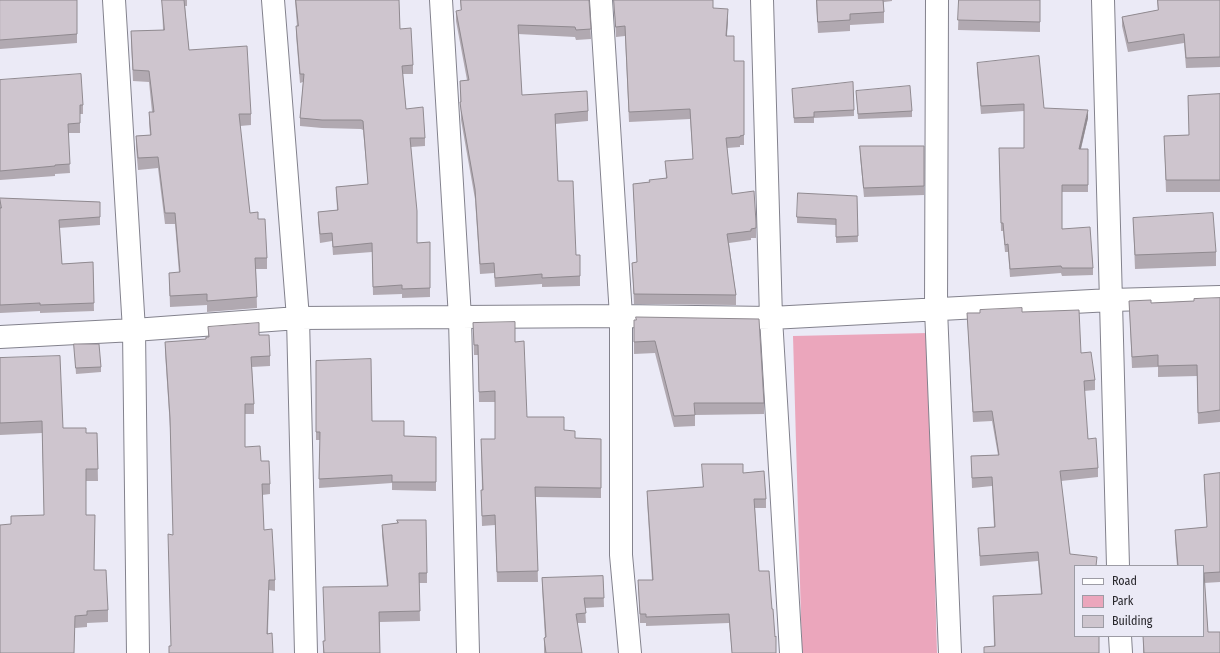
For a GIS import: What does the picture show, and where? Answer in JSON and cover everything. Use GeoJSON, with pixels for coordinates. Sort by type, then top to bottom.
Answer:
{"type":"FeatureCollection","features":[{"type":"Feature","properties":{"kind":"street"},"geometry":{"type":"LineString","coordinates":[[114,0],[134,330],[138,653]]}},
{"type":"Feature","properties":{"kind":"street"},"geometry":{"type":"LineString","coordinates":[[274,0],[298,318],[306,653]]}},
{"type":"Feature","properties":{"kind":"street"},"geometry":{"type":"LineString","coordinates":[[441,0],[460,318],[468,653]]}},
{"type":"Feature","properties":{"kind":"street"},"geometry":{"type":"LineString","coordinates":[[600,0],[621,316],[620,555],[630,653]]}},
{"type":"Feature","properties":{"kind":"street"},"geometry":{"type":"LineString","coordinates":[[762,0],[771,318],[791,653]]}},
{"type":"Feature","properties":{"kind":"street"},"geometry":{"type":"LineString","coordinates":[[937,0],[936,309],[950,653]]}},
{"type":"Feature","properties":{"kind":"street"},"geometry":{"type":"LineString","coordinates":[[1103,0],[1118,565]]}},
{"type":"Feature","properties":{"kind":"street"},"geometry":{"type":"LineString","coordinates":[[0,337],[134,330],[298,318],[621,316],[771,318],[1111,300],[1220,297]]}},
{"type":"Feature","properties":{"kind":"street"},"geometry":{"type":"LineString","coordinates":[[1120,637],[1121,653]]}},
{"type":"Feature","properties":{"kind":"green space"},"geometry":{"type":"Polygon","coordinates":[[[928,333],[937,653],[802,653],[793,336],[928,333]]]}},
{"type":"Feature","properties":{"kind":"building"},"geometry":{"type":"Polygon","coordinates":[[[0,0],[77,0],[77,34],[0,40],[0,0]]]}},
{"type":"Feature","properties":{"kind":"building"},"geometry":{"type":"Polygon","coordinates":[[[162,0],[184,0],[189,50],[247,46],[251,114],[239,114],[250,213],[258,212],[258,219],[265,219],[267,258],[255,258],[257,297],[207,301],[207,294],[170,296],[169,273],[180,272],[175,213],[165,213],[158,157],[138,158],[136,136],[151,135],[149,112],[154,112],[149,71],[133,70],[131,31],[164,30],[162,0]]]}},
{"type":"Feature","properties":{"kind":"building"},"geometry":{"type":"Polygon","coordinates":[[[296,0],[399,0],[400,29],[411,28],[413,65],[402,66],[406,109],[423,107],[425,138],[410,138],[417,211],[417,243],[430,242],[430,288],[402,289],[402,285],[373,287],[372,243],[333,247],[332,233],[320,234],[318,212],[338,210],[336,187],[368,184],[363,121],[300,118],[304,74],[300,74],[296,26],[298,26],[296,0]]]}},
{"type":"Feature","properties":{"kind":"building"},"geometry":{"type":"Polygon","coordinates":[[[461,0],[589,0],[591,29],[576,30],[575,27],[518,25],[522,95],[587,91],[588,111],[555,114],[558,181],[573,181],[576,255],[580,255],[580,276],[542,278],[542,274],[495,278],[494,263],[480,264],[475,189],[460,102],[460,81],[469,80],[456,11],[461,10],[461,0]]]}},
{"type":"Feature","properties":{"kind":"building"},"geometry":{"type":"Polygon","coordinates":[[[614,0],[713,0],[713,8],[728,9],[726,36],[734,36],[734,61],[744,61],[744,135],[740,137],[726,138],[732,194],[754,191],[756,222],[756,228],[751,229],[751,231],[727,234],[736,295],[634,294],[632,263],[637,262],[633,184],[667,178],[665,161],[693,159],[690,109],[629,112],[625,26],[616,27],[614,0]]]}},
{"type":"Feature","properties":{"kind":"building"},"geometry":{"type":"Polygon","coordinates":[[[817,0],[883,0],[884,12],[850,14],[850,20],[818,22],[817,0]]]}},
{"type":"Feature","properties":{"kind":"building"},"geometry":{"type":"Polygon","coordinates":[[[959,0],[1040,0],[1040,22],[958,20],[959,0]]]}},
{"type":"Feature","properties":{"kind":"building"},"geometry":{"type":"Polygon","coordinates":[[[1158,0],[1220,0],[1220,57],[1186,58],[1184,34],[1128,43],[1122,17],[1158,10],[1158,0]]]}},
{"type":"Feature","properties":{"kind":"building"},"geometry":{"type":"Polygon","coordinates":[[[1039,56],[1044,108],[1088,110],[1079,149],[1088,149],[1088,185],[1062,185],[1062,229],[1090,227],[1093,268],[1062,268],[1061,266],[1010,269],[1008,244],[1005,245],[1003,223],[1001,223],[999,148],[1024,148],[1024,104],[981,106],[977,63],[1039,56]]]}},
{"type":"Feature","properties":{"kind":"building"},"geometry":{"type":"Polygon","coordinates":[[[81,74],[83,105],[80,105],[80,123],[68,124],[70,164],[0,171],[0,80],[81,74]]]}},
{"type":"Feature","properties":{"kind":"building"},"geometry":{"type":"Polygon","coordinates":[[[853,82],[854,110],[814,112],[814,117],[794,118],[792,89],[853,82]]]}},
{"type":"Feature","properties":{"kind":"building"},"geometry":{"type":"Polygon","coordinates":[[[910,86],[912,111],[858,114],[856,91],[910,86]]]}},
{"type":"Feature","properties":{"kind":"building"},"geometry":{"type":"Polygon","coordinates":[[[1220,94],[1220,180],[1166,180],[1164,136],[1189,135],[1188,96],[1220,94]]]}},
{"type":"Feature","properties":{"kind":"building"},"geometry":{"type":"Polygon","coordinates":[[[860,146],[924,146],[924,186],[864,188],[860,146]]]}},
{"type":"Feature","properties":{"kind":"building"},"geometry":{"type":"Polygon","coordinates":[[[798,193],[857,196],[858,236],[836,237],[836,219],[797,217],[798,193]]]}},
{"type":"Feature","properties":{"kind":"building"},"geometry":{"type":"Polygon","coordinates":[[[0,198],[100,202],[100,217],[59,220],[62,264],[93,262],[94,303],[0,305],[0,198]]]}},
{"type":"Feature","properties":{"kind":"building"},"geometry":{"type":"Polygon","coordinates":[[[1213,213],[1216,252],[1135,255],[1133,218],[1213,213]]]}},
{"type":"Feature","properties":{"kind":"building"},"geometry":{"type":"Polygon","coordinates":[[[1220,298],[1220,410],[1198,413],[1197,365],[1158,366],[1158,355],[1132,357],[1129,301],[1151,300],[1151,303],[1220,298]]]}},
{"type":"Feature","properties":{"kind":"building"},"geometry":{"type":"Polygon","coordinates":[[[1022,308],[1022,312],[1079,310],[1081,353],[1091,352],[1095,380],[1084,381],[1088,439],[1096,438],[1098,468],[1060,471],[1070,554],[1097,557],[1096,565],[1074,565],[1074,637],[1099,637],[1099,653],[984,653],[984,647],[995,646],[993,596],[1042,594],[1038,552],[980,556],[978,528],[995,527],[992,477],[972,478],[971,456],[999,455],[992,411],[973,412],[967,313],[980,313],[980,310],[1022,308]]]}},
{"type":"Feature","properties":{"kind":"building"},"geometry":{"type":"Polygon","coordinates":[[[636,317],[759,319],[764,403],[694,403],[695,415],[674,416],[655,341],[634,342],[634,320],[636,320],[636,317]]]}},
{"type":"Feature","properties":{"kind":"building"},"geometry":{"type":"Polygon","coordinates":[[[515,322],[515,342],[524,341],[527,417],[564,417],[564,430],[575,431],[575,438],[601,439],[601,488],[535,487],[538,571],[497,572],[495,515],[482,516],[481,490],[483,490],[481,439],[495,439],[495,391],[479,392],[478,345],[474,345],[473,323],[515,322]]]}},
{"type":"Feature","properties":{"kind":"building"},"geometry":{"type":"Polygon","coordinates":[[[259,323],[259,335],[269,335],[270,356],[251,357],[254,404],[245,404],[245,447],[260,446],[261,461],[269,461],[270,484],[262,484],[264,530],[272,529],[275,580],[269,580],[267,634],[272,633],[273,653],[169,653],[169,646],[171,646],[168,534],[173,535],[170,418],[165,342],[206,339],[206,337],[209,337],[208,327],[259,323]]]}},
{"type":"Feature","properties":{"kind":"building"},"geometry":{"type":"Polygon","coordinates":[[[74,344],[99,344],[101,367],[76,368],[74,344]]]}},
{"type":"Feature","properties":{"kind":"building"},"geometry":{"type":"Polygon","coordinates":[[[60,356],[63,428],[86,428],[86,433],[97,433],[98,469],[86,469],[86,515],[95,515],[94,570],[106,570],[108,610],[87,611],[87,615],[75,616],[74,653],[0,653],[0,525],[11,524],[11,516],[44,515],[42,421],[0,423],[0,358],[60,356]]]}},
{"type":"Feature","properties":{"kind":"building"},"geometry":{"type":"Polygon","coordinates":[[[371,359],[372,421],[404,421],[404,436],[436,437],[436,482],[392,482],[392,475],[319,479],[320,432],[316,432],[316,361],[371,359]]]}},
{"type":"Feature","properties":{"kind":"building"},"geometry":{"type":"Polygon","coordinates":[[[702,464],[743,464],[743,473],[764,471],[766,499],[754,499],[759,571],[769,571],[775,637],[776,636],[776,653],[732,653],[729,614],[646,617],[646,614],[640,614],[638,580],[653,580],[647,491],[703,487],[702,464]]]}},
{"type":"Feature","properties":{"kind":"building"},"geometry":{"type":"Polygon","coordinates":[[[1220,473],[1220,572],[1204,573],[1204,565],[1178,565],[1175,530],[1207,527],[1204,475],[1220,473]]]}},
{"type":"Feature","properties":{"kind":"building"},"geometry":{"type":"Polygon","coordinates":[[[397,520],[426,520],[427,573],[419,573],[420,611],[379,612],[380,653],[324,653],[323,587],[388,586],[382,525],[398,523],[397,520]]]}},
{"type":"Feature","properties":{"kind":"building"},"geometry":{"type":"Polygon","coordinates":[[[1204,573],[1208,632],[1220,632],[1220,653],[1144,653],[1143,637],[1204,637],[1204,573]]]}},
{"type":"Feature","properties":{"kind":"building"},"geometry":{"type":"Polygon","coordinates":[[[603,576],[604,598],[584,598],[586,613],[576,614],[582,653],[546,653],[542,578],[603,576]]]}}]}
